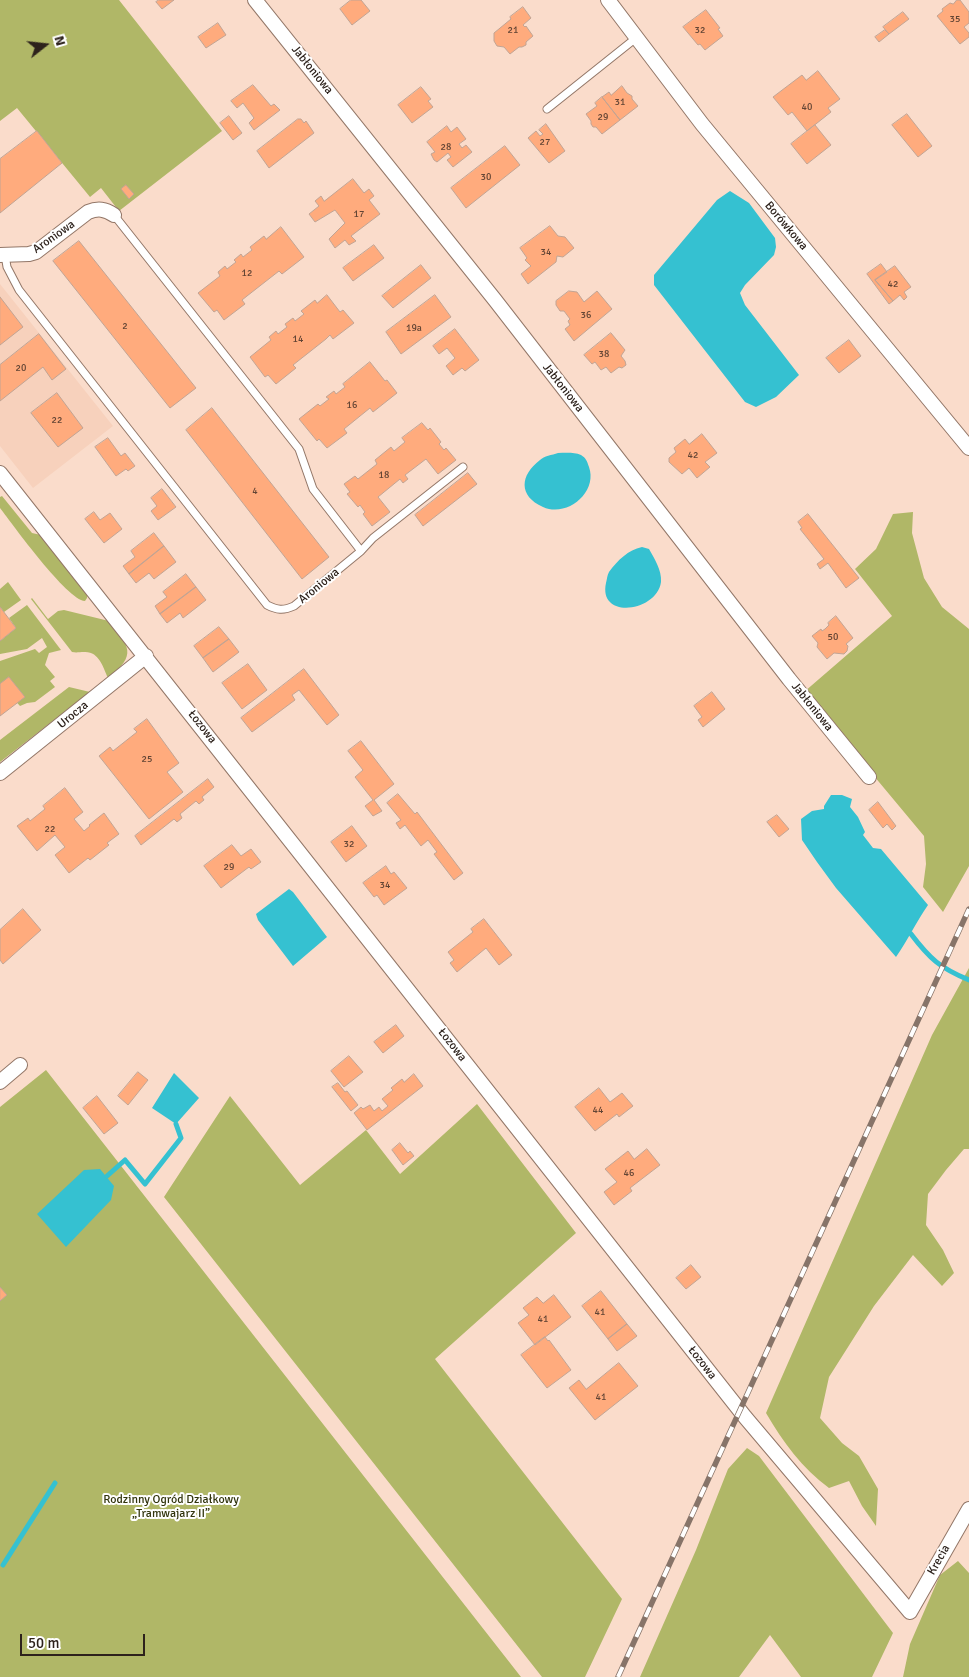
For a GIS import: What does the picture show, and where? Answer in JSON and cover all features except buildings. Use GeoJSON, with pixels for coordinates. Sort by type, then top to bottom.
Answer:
{"type":"FeatureCollection","features":[{"type":"Feature","properties":{"kind":"street","name":"Jabłoniowa"},"geometry":{"type":"LineString","coordinates":[[255,0],[495,300],[783,672],[869,777]]}},
{"type":"Feature","properties":{"kind":"street","name":"Borówkowa"},"geometry":{"type":"LineString","coordinates":[[608,0],[702,124],[969,448]]}},
{"type":"Feature","properties":{"kind":"street","name":"Aroniowa"},"geometry":{"type":"LineString","coordinates":[[3,255],[36,252],[88,212],[94,210],[108,211],[114,215]]}},
{"type":"Feature","properties":{"kind":"street","name":"Łozowa"},"geometry":{"type":"LineString","coordinates":[[0,473],[730,1398],[910,1612]]}},
{"type":"Feature","properties":{"kind":"street","name":"Urocza"},"geometry":{"type":"LineString","coordinates":[[0,773],[146,656]]}},
{"type":"Feature","properties":{"kind":"street"},"geometry":{"type":"LineString","coordinates":[[0,1082],[20,1064]]}},
{"type":"Feature","properties":{"kind":"street","name":"Krecia"},"geometry":{"type":"LineString","coordinates":[[910,1612],[969,1509]]}},
{"type":"Feature","properties":{"kind":"lane"},"geometry":{"type":"LineString","coordinates":[[547,109],[636,38]]}},
{"type":"Feature","properties":{"kind":"lane","name":"Aroniowa"},"geometry":{"type":"LineString","coordinates":[[114,215],[299,449],[314,489],[362,551]]}},
{"type":"Feature","properties":{"kind":"lane","name":"Aroniowa"},"geometry":{"type":"LineString","coordinates":[[3,255],[6,267],[19,290],[267,604],[275,609],[284,610],[294,606],[362,551],[373,538],[463,467]]}},
{"type":"Feature","properties":{"kind":"shaded area"},"geometry":{"type":"Polygon","coordinates":[[[0,284],[113,426],[33,488],[0,446],[0,284]]]}},
{"type":"Feature","properties":{"kind":"green space"},"geometry":{"type":"Polygon","coordinates":[[[0,0],[119,0],[222,131],[119,211],[101,188],[90,197],[17,108],[0,121],[0,0]]]}},
{"type":"Feature","properties":{"kind":"green space"},"geometry":{"type":"Polygon","coordinates":[[[2,496],[32,533],[41,535],[87,593],[85,601],[66,588],[28,545],[0,508],[0,497],[2,496]]]}},
{"type":"Feature","properties":{"kind":"green space"},"geometry":{"type":"Polygon","coordinates":[[[913,512],[912,533],[924,578],[942,607],[969,629],[969,866],[943,912],[923,887],[926,864],[924,836],[804,692],[892,616],[855,569],[876,549],[893,514],[913,512]]]}},
{"type":"Feature","properties":{"kind":"green space"},"geometry":{"type":"Polygon","coordinates":[[[8,582],[21,600],[4,612],[0,607],[0,589],[8,582]]]}},
{"type":"Feature","properties":{"kind":"green space"},"geometry":{"type":"Polygon","coordinates":[[[32,598],[48,619],[58,611],[64,610],[109,621],[125,644],[127,656],[124,663],[108,678],[100,661],[93,654],[89,652],[72,652],[32,598]]]}},
{"type":"Feature","properties":{"kind":"green space"},"geometry":{"type":"Polygon","coordinates":[[[27,605],[61,650],[49,653],[45,665],[55,677],[50,681],[55,687],[35,702],[20,706],[0,684],[0,661],[35,649],[39,653],[47,647],[42,638],[27,649],[0,654],[0,641],[16,628],[9,618],[27,605]]]}},
{"type":"Feature","properties":{"kind":"green space"},"geometry":{"type":"Polygon","coordinates":[[[69,687],[90,692],[0,762],[0,740],[69,687]]]}},
{"type":"Feature","properties":{"kind":"green space"},"geometry":{"type":"Polygon","coordinates":[[[969,968],[969,1149],[964,1149],[928,1194],[926,1225],[943,1250],[954,1273],[942,1286],[913,1255],[874,1306],[829,1377],[820,1418],[842,1443],[859,1456],[878,1489],[876,1526],[862,1506],[849,1481],[829,1488],[819,1480],[794,1454],[766,1413],[932,1035],[969,968]]]}},
{"type":"Feature","properties":{"kind":"green space","name":"Rodzinny Ogród Działkowy „Tramwajarz II”"},"geometry":{"type":"Polygon","coordinates":[[[46,1070],[521,1677],[0,1677],[0,1107],[46,1070]]]}},
{"type":"Feature","properties":{"kind":"green space"},"geometry":{"type":"Polygon","coordinates":[[[230,1096],[300,1185],[366,1130],[400,1174],[477,1104],[576,1233],[435,1359],[622,1599],[585,1677],[542,1677],[164,1197],[230,1096]]]}},
{"type":"Feature","properties":{"kind":"green space"},"geometry":{"type":"Polygon","coordinates":[[[747,1448],[759,1456],[893,1633],[872,1677],[801,1677],[770,1635],[739,1677],[640,1677],[696,1550],[728,1469],[747,1448]]]}},
{"type":"Feature","properties":{"kind":"green space"},"geometry":{"type":"Polygon","coordinates":[[[958,1561],[969,1573],[969,1677],[903,1677],[910,1644],[940,1575],[958,1561]]]}},
{"type":"Feature","properties":{"kind":"water"},"geometry":{"type":"Polygon","coordinates":[[[730,191],[749,203],[775,238],[776,247],[774,255],[745,285],[740,293],[745,305],[799,375],[776,397],[756,407],[745,402],[654,285],[654,275],[717,200],[730,191]]]}},
{"type":"Feature","properties":{"kind":"water"},"geometry":{"type":"Polygon","coordinates":[[[558,453],[575,453],[583,456],[588,463],[591,476],[585,494],[578,500],[562,509],[552,509],[543,507],[529,497],[525,485],[533,466],[544,458],[558,453]]]}},
{"type":"Feature","properties":{"kind":"water"},"geometry":{"type":"Polygon","coordinates":[[[642,547],[649,549],[655,560],[661,582],[657,592],[650,600],[629,608],[619,607],[611,603],[606,595],[608,573],[624,556],[632,550],[642,547]]]}},
{"type":"Feature","properties":{"kind":"water"},"geometry":{"type":"Polygon","coordinates":[[[831,795],[842,795],[852,799],[850,807],[858,817],[865,832],[863,835],[873,848],[881,849],[928,905],[896,957],[836,888],[802,840],[801,819],[812,811],[824,809],[831,795]]]}},
{"type":"Feature","properties":{"kind":"water"},"geometry":{"type":"Polygon","coordinates":[[[289,889],[327,937],[293,966],[258,920],[256,914],[289,889]]]}},
{"type":"Feature","properties":{"kind":"water"},"geometry":{"type":"Polygon","coordinates":[[[174,1073],[199,1098],[176,1124],[152,1108],[174,1073]]]}},
{"type":"Feature","properties":{"kind":"water"},"geometry":{"type":"Polygon","coordinates":[[[100,1169],[114,1186],[111,1200],[66,1247],[37,1214],[84,1170],[100,1169]]]}},
{"type":"Feature","properties":{"kind":"waterway"},"geometry":{"type":"LineString","coordinates":[[911,934],[936,962],[969,980]]}},
{"type":"Feature","properties":{"kind":"waterway"},"geometry":{"type":"LineString","coordinates":[[107,1176],[125,1160],[145,1184],[181,1138],[176,1124]]}},
{"type":"Feature","properties":{"kind":"waterway"},"geometry":{"type":"LineString","coordinates":[[3,1565],[55,1483]]}},
{"type":"Feature","properties":{"kind":"railway"},"geometry":{"type":"LineString","coordinates":[[618,1677],[969,909]]}}]}
